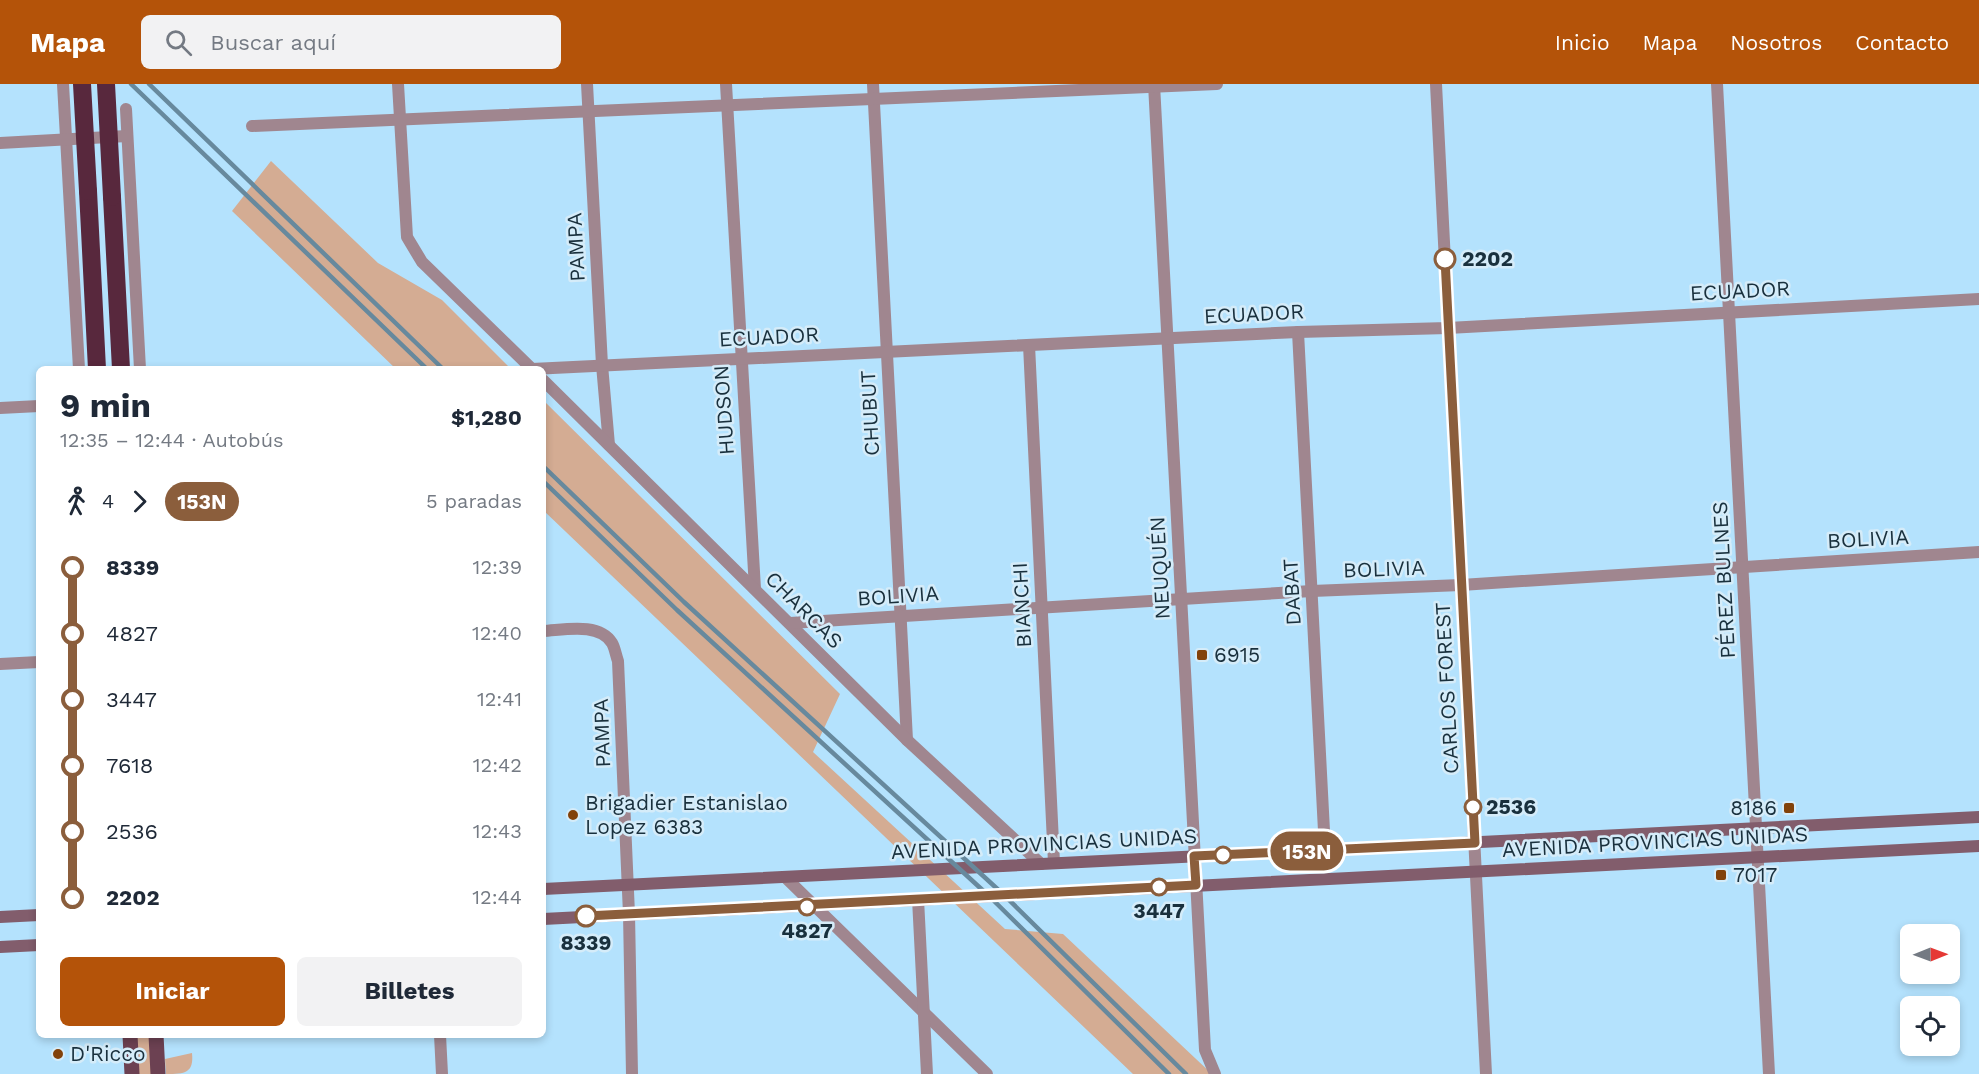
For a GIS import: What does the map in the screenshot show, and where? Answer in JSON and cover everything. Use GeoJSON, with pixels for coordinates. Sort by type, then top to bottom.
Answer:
{"type":"FeatureCollection","features":[{"type":"Feature","properties":{"kind":"highway"},"geometry":{"type":"LineString","coordinates":[[82,84],[97,366]]}},
{"type":"Feature","properties":{"kind":"highway"},"geometry":{"type":"LineString","coordinates":[[106,84],[121,366]]}},
{"type":"Feature","properties":{"kind":"main road","name":"AVENIDA PROVINCIAS UNIDAS"},"geometry":{"type":"LineString","coordinates":[[546,889],[1979,817]]}},
{"type":"Feature","properties":{"kind":"main road","name":"AVENIDA PROVINCIAS UNIDAS"},"geometry":{"type":"LineString","coordinates":[[546,919],[1979,846]]}},
{"type":"Feature","properties":{"kind":"main road"},"geometry":{"type":"LineString","coordinates":[[0,917],[36,915]]}},
{"type":"Feature","properties":{"kind":"main road"},"geometry":{"type":"LineString","coordinates":[[0,947],[36,945]]}},
{"type":"Feature","properties":{"kind":"main road"},"geometry":{"type":"LineString","coordinates":[[130,1038],[132,1074]]}},
{"type":"Feature","properties":{"kind":"main road"},"geometry":{"type":"LineString","coordinates":[[156,1038],[158,1074]]}},
{"type":"Feature","properties":{"kind":"street"},"geometry":{"type":"LineString","coordinates":[[63,84],[78,366]]}},
{"type":"Feature","properties":{"kind":"street"},"geometry":{"type":"LineString","coordinates":[[398,84],[407,237],[422,262],[529,366]]}},
{"type":"Feature","properties":{"kind":"street","name":"PAMPA"},"geometry":{"type":"LineString","coordinates":[[587,84],[602,365],[609,445]]}},
{"type":"Feature","properties":{"kind":"street","name":"HUDSON"},"geometry":{"type":"LineString","coordinates":[[726,84],[755,589]]}},
{"type":"Feature","properties":{"kind":"street","name":"CHUBUT"},"geometry":{"type":"LineString","coordinates":[[873,84],[907,740]]}},
{"type":"Feature","properties":{"kind":"street"},"geometry":{"type":"LineString","coordinates":[[252,126],[1217,84]]}},
{"type":"Feature","properties":{"kind":"street","name":"CARLOS FOREST"},"geometry":{"type":"LineString","coordinates":[[1436,84],[1486,1074]]}},
{"type":"Feature","properties":{"kind":"street","name":"PÉREZ BULNES"},"geometry":{"type":"LineString","coordinates":[[1717,84],[1769,1074]]}},
{"type":"Feature","properties":{"kind":"street","name":"NEUQUÉN"},"geometry":{"type":"LineString","coordinates":[[1154,85],[1205,1050],[1215,1074]]}},
{"type":"Feature","properties":{"kind":"street"},"geometry":{"type":"LineString","coordinates":[[126,109],[140,366]]}},
{"type":"Feature","properties":{"kind":"street"},"geometry":{"type":"LineString","coordinates":[[0,143],[127,136]]}},
{"type":"Feature","properties":{"kind":"street","name":"ECUADOR"},"geometry":{"type":"LineString","coordinates":[[546,368],[1298,332],[1448,328],[1979,299]]}},
{"type":"Feature","properties":{"kind":"street","name":"DABAT"},"geometry":{"type":"LineString","coordinates":[[1298,332],[1325,850]]}},
{"type":"Feature","properties":{"kind":"street","name":"BIANCHI"},"geometry":{"type":"LineString","coordinates":[[1029,345],[1041,608],[1047,864]]}},
{"type":"Feature","properties":{"kind":"street","name":"CHARCAS"},"geometry":{"type":"LineString","coordinates":[[546,383],[907,740],[1047,864]]}},
{"type":"Feature","properties":{"kind":"street"},"geometry":{"type":"LineString","coordinates":[[0,408],[36,406]]}},
{"type":"Feature","properties":{"kind":"street","name":"BOLIVIA"},"geometry":{"type":"LineString","coordinates":[[790,623],[1312,591],[1461,585],[1979,552]]}},
{"type":"Feature","properties":{"kind":"street","name":"PAMPA"},"geometry":{"type":"LineString","coordinates":[[546,631],[579,629],[599,631],[612,642],[618,661],[629,914],[632,1074]]}},
{"type":"Feature","properties":{"kind":"street"},"geometry":{"type":"LineString","coordinates":[[0,664],[36,662]]}},
{"type":"Feature","properties":{"kind":"street"},"geometry":{"type":"LineString","coordinates":[[785,877],[987,1074]]}},
{"type":"Feature","properties":{"kind":"street"},"geometry":{"type":"LineString","coordinates":[[918,899],[927,1074]]}},
{"type":"Feature","properties":{"kind":"street"},"geometry":{"type":"LineString","coordinates":[[440,1038],[442,1074]]}},
{"type":"Feature","properties":{"kind":"shaded area"},"geometry":{"type":"Polygon","coordinates":[[[271,161],[378,263],[442,300],[508,366],[393,366],[232,211],[271,161]]]}},
{"type":"Feature","properties":{"kind":"shaded area"},"geometry":{"type":"Polygon","coordinates":[[[546,403],[840,694],[813,752],[1005,929],[1063,934],[1212,1074],[1133,1074],[546,513],[546,403]]]}},
{"type":"Feature","properties":{"kind":"shaded area"},"geometry":{"type":"Polygon","coordinates":[[[130,1038],[156,1038],[158,1074],[132,1074],[130,1038]]]}},
{"type":"Feature","properties":{"kind":"shaded area"},"geometry":{"type":"Polygon","coordinates":[[[192,1053],[191,1065],[187,1071],[166,1074],[165,1059],[192,1053]]]}},
{"type":"Feature","properties":{"kind":"railway"},"geometry":{"type":"LineString","coordinates":[[131,84],[424,366]]}},
{"type":"Feature","properties":{"kind":"railway"},"geometry":{"type":"LineString","coordinates":[[149,84],[440,366]]}},
{"type":"Feature","properties":{"kind":"railway"},"geometry":{"type":"LineString","coordinates":[[546,469],[684,602],[1004,895],[1186,1074]]}},
{"type":"Feature","properties":{"kind":"railway"},"geometry":{"type":"LineString","coordinates":[[546,484],[677,610],[989,896],[1169,1074]]}},
{"type":"Feature","properties":{"kind":"bus line","name":"153N"},"geometry":{"type":"LineString","coordinates":[[586,916],[1196,885],[1194,856],[1475,843],[1445,259]]}},
{"type":"Feature","properties":{"kind":"place","name":"2202"},"geometry":{"type":"Point","coordinates":[1445,259]}},
{"type":"Feature","properties":{"kind":"place","name":"6915"},"geometry":{"type":"Point","coordinates":[1202,655]}},
{"type":"Feature","properties":{"kind":"place","name":"2536"},"geometry":{"type":"Point","coordinates":[1473,807]}},
{"type":"Feature","properties":{"kind":"place","name":"8186"},"geometry":{"type":"Point","coordinates":[1789,808]}},
{"type":"Feature","properties":{"kind":"place","name":"Brigadier Estanislao Lopez 6383"},"geometry":{"type":"Point","coordinates":[573,815]}},
{"type":"Feature","properties":{"kind":"place","name":"7017"},"geometry":{"type":"Point","coordinates":[1721,875]}},
{"type":"Feature","properties":{"kind":"place","name":"3447"},"geometry":{"type":"Point","coordinates":[1159,887]}},
{"type":"Feature","properties":{"kind":"place","name":"4827"},"geometry":{"type":"Point","coordinates":[807,907]}},
{"type":"Feature","properties":{"kind":"place","name":"8339"},"geometry":{"type":"Point","coordinates":[586,916]}},
{"type":"Feature","properties":{"kind":"place","name":"D'Ricco"},"geometry":{"type":"Point","coordinates":[58,1054]}}]}
